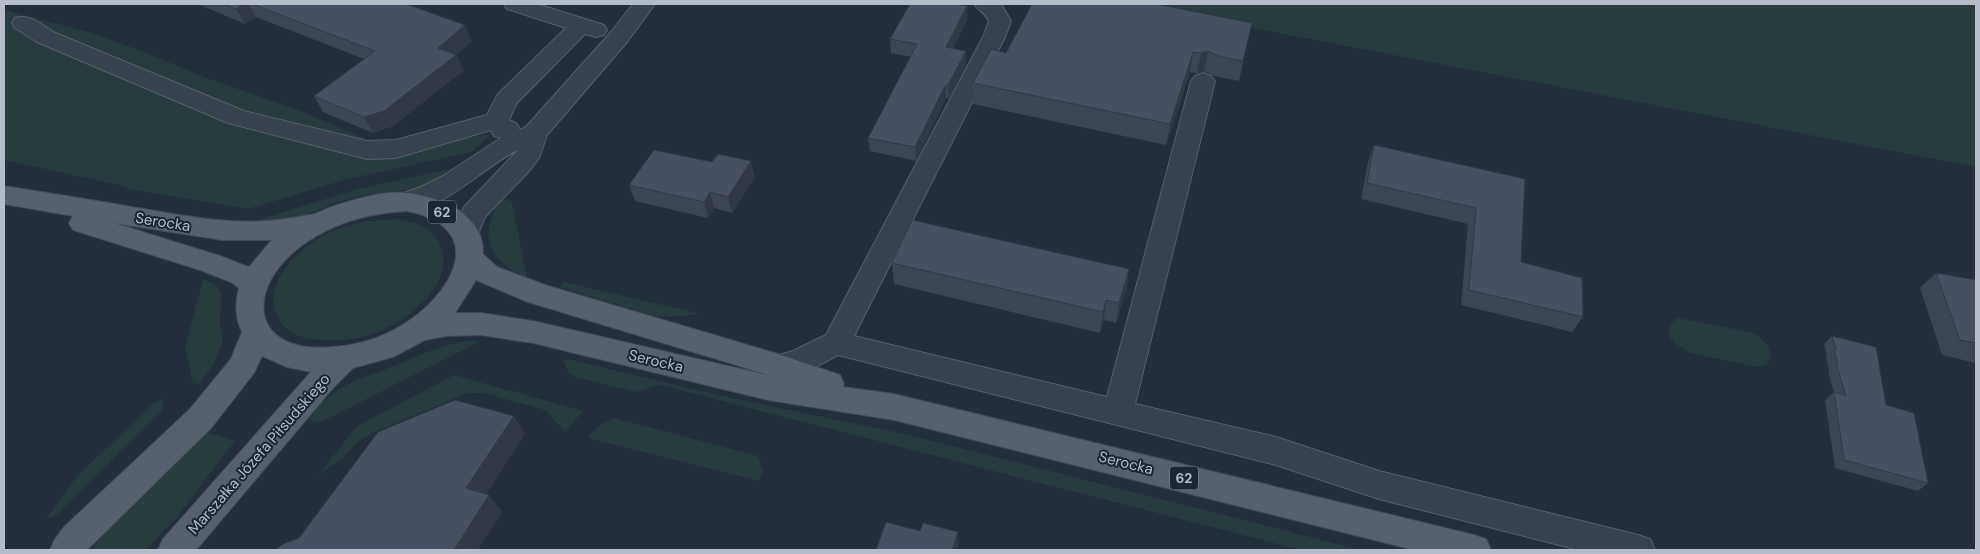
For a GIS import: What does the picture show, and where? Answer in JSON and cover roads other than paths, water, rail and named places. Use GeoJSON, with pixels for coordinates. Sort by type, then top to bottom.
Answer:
{"type":"FeatureCollection","features":[{"type":"Feature","properties":{"kind":"main road","name":"Serocka"},"geometry":{"type":"LineString","coordinates":[[4,195],[183,225],[243,233],[284,231],[321,220]]}},
{"type":"Feature","properties":{"kind":"main road","name":"Serocka"},"geometry":{"type":"LineString","coordinates":[[4,200],[210,262],[241,275],[253,284]]}},
{"type":"Feature","properties":{"kind":"main road","name":"62"},"geometry":{"type":"LineString","coordinates":[[380,202],[407,202],[432,207],[453,218],[468,247],[462,283],[445,308],[418,330],[383,349],[344,360],[306,360],[276,352],[255,334],[248,311],[253,284],[270,258],[293,237],[321,220],[352,208],[380,202]]}},
{"type":"Feature","properties":{"kind":"main road","name":"Serocka"},"geometry":{"type":"LineString","coordinates":[[468,247],[487,274],[538,294],[778,366],[894,407]]}},
{"type":"Feature","properties":{"kind":"main road","name":"Serocka"},"geometry":{"type":"LineString","coordinates":[[418,330],[446,325],[481,324],[509,327],[768,388],[894,407],[1474,550]]}},
{"type":"Feature","properties":{"kind":"main road"},"geometry":{"type":"LineString","coordinates":[[67,550],[76,538],[201,418],[244,365],[255,334]]}},
{"type":"Feature","properties":{"kind":"main road","name":"Marszałka Józefa Piłsudskiego"},"geometry":{"type":"LineString","coordinates":[[175,550],[322,380],[344,360]]}},
{"type":"Feature","properties":{"kind":"street"},"geometry":{"type":"LineString","coordinates":[[515,4],[618,37]]}},
{"type":"Feature","properties":{"kind":"street"},"geometry":{"type":"LineString","coordinates":[[407,202],[430,194],[452,182],[505,146],[535,132],[618,37],[644,4]]}},
{"type":"Feature","properties":{"kind":"street"},"geometry":{"type":"LineString","coordinates":[[778,366],[798,362],[836,343],[994,37],[1000,21],[993,8],[985,4]]}},
{"type":"Feature","properties":{"kind":"street"},"geometry":{"type":"LineString","coordinates":[[23,23],[45,37],[238,117],[367,150],[396,149],[497,120],[506,100],[581,25]]}},
{"type":"Feature","properties":{"kind":"street"},"geometry":{"type":"LineString","coordinates":[[1118,412],[1203,81]]}},
{"type":"Feature","properties":{"kind":"street"},"geometry":{"type":"LineString","coordinates":[[497,120],[503,130],[535,132]]}},
{"type":"Feature","properties":{"kind":"street"},"geometry":{"type":"LineString","coordinates":[[468,247],[473,214],[486,198],[522,163],[530,152],[535,132]]}},
{"type":"Feature","properties":{"kind":"street"},"geometry":{"type":"LineString","coordinates":[[836,343],[1276,451],[1379,485],[1638,550]]}}]}
